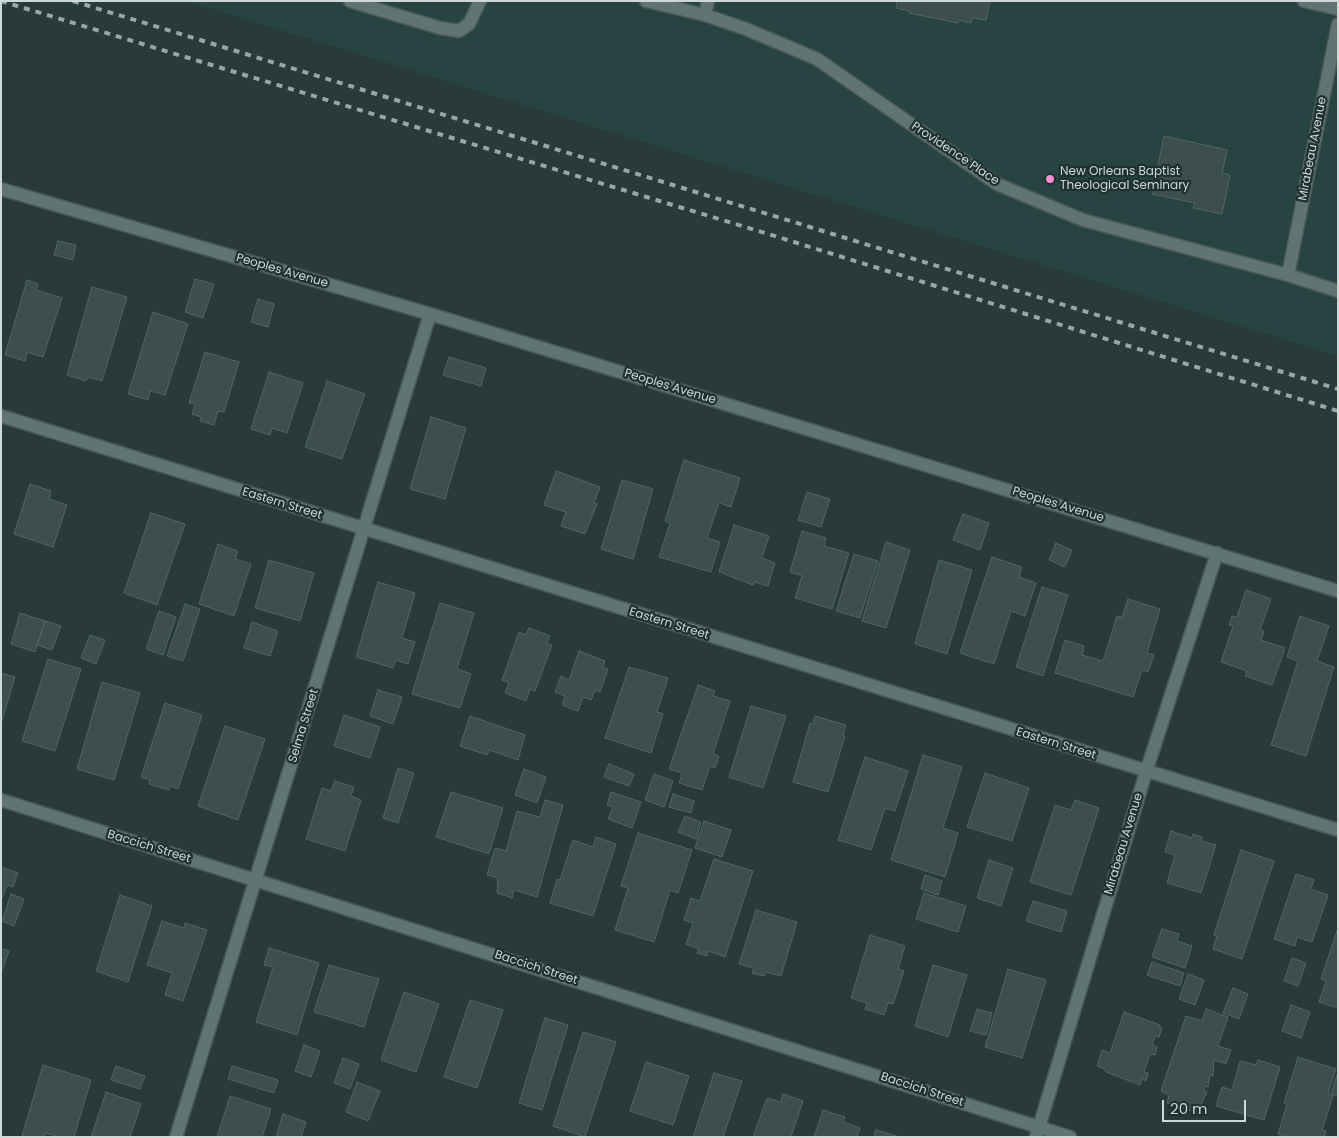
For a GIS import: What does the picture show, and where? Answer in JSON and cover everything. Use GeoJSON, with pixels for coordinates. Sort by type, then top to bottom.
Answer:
{"type":"FeatureCollection","features":[{"type":"Feature","properties":{"kind":"street"},"geometry":{"type":"LineString","coordinates":[[350,1],[440,28],[459,31],[469,24],[480,1]]}},
{"type":"Feature","properties":{"kind":"street","name":"Providence Place"},"geometry":{"type":"LineString","coordinates":[[646,1],[705,15],[746,29],[817,59],[997,184],[1083,220],[1288,275],[1338,291]]}},
{"type":"Feature","properties":{"kind":"street"},"geometry":{"type":"LineString","coordinates":[[705,15],[708,1]]}},
{"type":"Feature","properties":{"kind":"street"},"geometry":{"type":"LineString","coordinates":[[1304,1],[1338,9]]}},
{"type":"Feature","properties":{"kind":"street","name":"Mirabeau Avenue"},"geometry":{"type":"LineString","coordinates":[[1288,275],[1338,24]]}},
{"type":"Feature","properties":{"kind":"street","name":"Peoples Avenue"},"geometry":{"type":"LineString","coordinates":[[1,189],[430,314],[1338,590]]}},
{"type":"Feature","properties":{"kind":"street","name":"Selma Street"},"geometry":{"type":"LineString","coordinates":[[176,1137],[365,530],[430,314]]}},
{"type":"Feature","properties":{"kind":"street","name":"Eastern Street"},"geometry":{"type":"LineString","coordinates":[[1,416],[1338,830]]}},
{"type":"Feature","properties":{"kind":"street","name":"Mirabeau Avenue"},"geometry":{"type":"LineString","coordinates":[[1037,1132],[1146,772],[1217,553]]}},
{"type":"Feature","properties":{"kind":"street","name":"Baccich Street"},"geometry":{"type":"LineString","coordinates":[[1,800],[256,880],[1037,1132],[1070,1137]]}},
{"type":"Feature","properties":{"kind":"shaded area","name":"New Orleans Baptist Theological Seminary"},"geometry":{"type":"Polygon","coordinates":[[[186,1],[1338,1],[1338,356],[186,1]]]}},
{"type":"Feature","properties":{"kind":"building"},"geometry":{"type":"Polygon","coordinates":[[[892,1],[990,1],[986,20],[972,18],[971,23],[958,20],[958,23],[909,13],[910,11],[896,8],[897,2],[892,1]]]}},
{"type":"Feature","properties":{"kind":"building"},"geometry":{"type":"Polygon","coordinates":[[[1164,136],[1227,150],[1222,173],[1230,175],[1222,214],[1193,208],[1195,203],[1152,194],[1164,136]]]}},
{"type":"Feature","properties":{"kind":"building"},"geometry":{"type":"Polygon","coordinates":[[[58,241],[76,245],[73,260],[54,255],[58,241]]]}},
{"type":"Feature","properties":{"kind":"building"},"geometry":{"type":"Polygon","coordinates":[[[195,279],[214,284],[203,318],[185,312],[195,279]]]}},
{"type":"Feature","properties":{"kind":"building"},"geometry":{"type":"Polygon","coordinates":[[[27,280],[38,284],[36,290],[62,298],[43,357],[27,352],[25,361],[5,355],[27,280]]]}},
{"type":"Feature","properties":{"kind":"building"},"geometry":{"type":"Polygon","coordinates":[[[92,287],[127,297],[102,381],[88,377],[86,381],[67,375],[92,287]]]}},
{"type":"Feature","properties":{"kind":"building"},"geometry":{"type":"Polygon","coordinates":[[[258,299],[274,304],[268,327],[251,322],[258,299]]]}},
{"type":"Feature","properties":{"kind":"building"},"geometry":{"type":"Polygon","coordinates":[[[153,312],[188,324],[165,395],[150,391],[148,400],[128,394],[153,312]]]}},
{"type":"Feature","properties":{"kind":"building"},"geometry":{"type":"Polygon","coordinates":[[[205,352],[239,362],[224,412],[218,411],[214,425],[200,421],[201,417],[192,414],[195,404],[189,403],[205,352]]]}},
{"type":"Feature","properties":{"kind":"building"},"geometry":{"type":"Polygon","coordinates":[[[449,357],[486,368],[481,386],[443,375],[449,357]]]}},
{"type":"Feature","properties":{"kind":"building"},"geometry":{"type":"Polygon","coordinates":[[[269,372],[303,383],[287,433],[272,428],[270,435],[251,429],[269,372]]]}},
{"type":"Feature","properties":{"kind":"building"},"geometry":{"type":"Polygon","coordinates":[[[327,381],[365,394],[342,459],[305,447],[327,381]]]}},
{"type":"Feature","properties":{"kind":"building"},"geometry":{"type":"Polygon","coordinates":[[[431,417],[466,428],[445,499],[410,489],[431,417]]]}},
{"type":"Feature","properties":{"kind":"building"},"geometry":{"type":"Polygon","coordinates":[[[684,460],[740,478],[731,507],[719,503],[707,538],[720,542],[711,572],[659,557],[670,523],[665,521],[684,460]]]}},
{"type":"Feature","properties":{"kind":"building"},"geometry":{"type":"Polygon","coordinates":[[[556,471],[600,487],[594,503],[597,504],[585,534],[561,526],[566,512],[544,505],[556,471]]]}},
{"type":"Feature","properties":{"kind":"building"},"geometry":{"type":"Polygon","coordinates":[[[622,480],[653,489],[633,559],[601,549],[622,480]]]}},
{"type":"Feature","properties":{"kind":"building"},"geometry":{"type":"Polygon","coordinates":[[[30,484],[51,491],[49,499],[67,505],[53,547],[14,534],[30,484]]]}},
{"type":"Feature","properties":{"kind":"building"},"geometry":{"type":"Polygon","coordinates":[[[807,492],[830,499],[821,527],[798,520],[807,492]]]}},
{"type":"Feature","properties":{"kind":"building"},"geometry":{"type":"Polygon","coordinates":[[[151,513],[185,524],[157,605],[124,593],[151,513]]]}},
{"type":"Feature","properties":{"kind":"building"},"geometry":{"type":"Polygon","coordinates":[[[963,514],[989,523],[980,550],[953,540],[963,514]]]}},
{"type":"Feature","properties":{"kind":"building"},"geometry":{"type":"Polygon","coordinates":[[[734,525],[769,536],[762,558],[775,563],[768,586],[755,582],[753,585],[719,572],[734,525]]]}},
{"type":"Feature","properties":{"kind":"building"},"geometry":{"type":"Polygon","coordinates":[[[802,531],[826,538],[824,546],[849,553],[832,609],[795,598],[802,576],[790,572],[802,531]]]}},
{"type":"Feature","properties":{"kind":"building"},"geometry":{"type":"Polygon","coordinates":[[[886,542],[910,550],[886,628],[862,621],[886,542]]]}},
{"type":"Feature","properties":{"kind":"building"},"geometry":{"type":"Polygon","coordinates":[[[1056,543],[1072,550],[1065,567],[1049,560],[1056,543]]]}},
{"type":"Feature","properties":{"kind":"building"},"geometry":{"type":"Polygon","coordinates":[[[218,544],[238,551],[235,559],[251,564],[234,616],[199,604],[218,544]]]}},
{"type":"Feature","properties":{"kind":"building"},"geometry":{"type":"Polygon","coordinates":[[[854,554],[878,561],[860,618],[836,611],[854,554]]]}},
{"type":"Feature","properties":{"kind":"building"},"geometry":{"type":"Polygon","coordinates":[[[992,557],[1022,567],[1019,577],[1036,583],[1025,616],[1011,611],[994,664],[960,653],[992,557]]]}},
{"type":"Feature","properties":{"kind":"building"},"geometry":{"type":"Polygon","coordinates":[[[269,560],[314,573],[300,621],[255,608],[269,560]]]}},
{"type":"Feature","properties":{"kind":"building"},"geometry":{"type":"Polygon","coordinates":[[[939,560],[972,570],[947,654],[915,644],[939,560]]]}},
{"type":"Feature","properties":{"kind":"building"},"geometry":{"type":"Polygon","coordinates":[[[378,582],[415,593],[402,638],[415,642],[408,664],[396,660],[393,668],[356,657],[378,582]]]}},
{"type":"Feature","properties":{"kind":"building"},"geometry":{"type":"Polygon","coordinates":[[[1042,587],[1068,595],[1043,676],[1016,667],[1042,587]]]}},
{"type":"Feature","properties":{"kind":"building"},"geometry":{"type":"Polygon","coordinates":[[[1246,590],[1271,599],[1260,630],[1264,631],[1261,640],[1285,648],[1272,685],[1245,676],[1247,671],[1221,662],[1233,626],[1229,625],[1232,616],[1237,617],[1246,590]]]}},
{"type":"Feature","properties":{"kind":"building"},"geometry":{"type":"Polygon","coordinates":[[[1128,599],[1160,609],[1147,653],[1154,655],[1148,672],[1142,670],[1133,697],[1055,673],[1065,640],[1084,646],[1082,655],[1103,661],[1117,616],[1122,617],[1128,599]]]}},
{"type":"Feature","properties":{"kind":"building"},"geometry":{"type":"Polygon","coordinates":[[[440,603],[474,613],[457,669],[471,674],[460,708],[412,694],[440,603]]]}},
{"type":"Feature","properties":{"kind":"building"},"geometry":{"type":"Polygon","coordinates":[[[185,604],[200,609],[183,661],[167,656],[185,604]]]}},
{"type":"Feature","properties":{"kind":"building"},"geometry":{"type":"Polygon","coordinates":[[[159,611],[176,617],[163,655],[146,649],[159,611]]]}},
{"type":"Feature","properties":{"kind":"building"},"geometry":{"type":"Polygon","coordinates":[[[20,613],[45,621],[35,652],[11,644],[20,613]]]}},
{"type":"Feature","properties":{"kind":"building"},"geometry":{"type":"Polygon","coordinates":[[[1300,616],[1329,626],[1317,661],[1334,667],[1306,756],[1271,745],[1298,661],[1287,657],[1300,616]]]}},
{"type":"Feature","properties":{"kind":"building"},"geometry":{"type":"Polygon","coordinates":[[[45,621],[61,626],[52,650],[37,645],[45,621]]]}},
{"type":"Feature","properties":{"kind":"building"},"geometry":{"type":"Polygon","coordinates":[[[252,622],[278,631],[270,656],[244,648],[252,622]]]}},
{"type":"Feature","properties":{"kind":"building"},"geometry":{"type":"Polygon","coordinates":[[[529,628],[550,636],[547,643],[552,645],[535,691],[530,689],[526,701],[505,693],[509,683],[502,680],[519,632],[526,635],[529,628]]]}},
{"type":"Feature","properties":{"kind":"building"},"geometry":{"type":"Polygon","coordinates":[[[90,635],[105,640],[96,664],[81,658],[90,635]]]}},
{"type":"Feature","properties":{"kind":"building"},"geometry":{"type":"Polygon","coordinates":[[[579,651],[605,661],[603,667],[608,669],[600,692],[595,690],[591,700],[583,697],[578,711],[562,705],[565,696],[555,692],[561,676],[569,680],[579,651]]]}},
{"type":"Feature","properties":{"kind":"building"},"geometry":{"type":"Polygon","coordinates":[[[48,659],[81,669],[55,751],[22,741],[48,659]]]}},
{"type":"Feature","properties":{"kind":"building"},"geometry":{"type":"Polygon","coordinates":[[[629,667],[668,678],[657,712],[663,714],[651,753],[605,738],[629,667]]]}},
{"type":"Feature","properties":{"kind":"building"},"geometry":{"type":"Polygon","coordinates":[[[1,673],[15,677],[1,724],[1,673]]]}},
{"type":"Feature","properties":{"kind":"building"},"geometry":{"type":"Polygon","coordinates":[[[102,682],[140,693],[114,780],[77,769],[102,682]]]}},
{"type":"Feature","properties":{"kind":"building"},"geometry":{"type":"Polygon","coordinates":[[[698,685],[715,691],[713,696],[730,701],[713,754],[719,756],[715,768],[710,766],[702,790],[679,783],[682,773],[669,769],[698,685]]]}},
{"type":"Feature","properties":{"kind":"building"},"geometry":{"type":"Polygon","coordinates":[[[378,690],[402,697],[393,724],[370,716],[378,690]]]}},
{"type":"Feature","properties":{"kind":"building"},"geometry":{"type":"Polygon","coordinates":[[[165,703],[202,715],[178,789],[170,786],[169,790],[149,784],[150,780],[141,777],[165,703]]]}},
{"type":"Feature","properties":{"kind":"building"},"geometry":{"type":"Polygon","coordinates":[[[751,706],[786,716],[763,788],[729,777],[751,706]]]}},
{"type":"Feature","properties":{"kind":"building"},"geometry":{"type":"Polygon","coordinates":[[[344,715],[380,727],[370,758],[334,746],[344,715]]]}},
{"type":"Feature","properties":{"kind":"building"},"geometry":{"type":"Polygon","coordinates":[[[470,716],[525,735],[518,760],[489,750],[487,755],[460,746],[470,716]]]}},
{"type":"Feature","properties":{"kind":"building"},"geometry":{"type":"Polygon","coordinates":[[[815,716],[846,725],[843,735],[845,736],[828,792],[793,782],[810,723],[813,724],[815,716]]]}},
{"type":"Feature","properties":{"kind":"building"},"geometry":{"type":"Polygon","coordinates":[[[225,726],[265,739],[238,820],[198,806],[225,726]]]}},
{"type":"Feature","properties":{"kind":"building"},"geometry":{"type":"Polygon","coordinates":[[[923,755],[962,767],[943,828],[958,833],[945,877],[891,860],[923,755]]]}},
{"type":"Feature","properties":{"kind":"building"},"geometry":{"type":"Polygon","coordinates":[[[865,757],[908,771],[895,811],[885,808],[871,850],[838,840],[865,757]]]}},
{"type":"Feature","properties":{"kind":"building"},"geometry":{"type":"Polygon","coordinates":[[[609,764],[634,774],[629,786],[604,777],[609,764]]]}},
{"type":"Feature","properties":{"kind":"building"},"geometry":{"type":"Polygon","coordinates":[[[398,768],[414,773],[398,823],[383,818],[398,768]]]}},
{"type":"Feature","properties":{"kind":"building"},"geometry":{"type":"Polygon","coordinates":[[[524,769],[546,777],[537,803],[515,795],[524,769]]]}},
{"type":"Feature","properties":{"kind":"building"},"geometry":{"type":"Polygon","coordinates":[[[985,773],[1029,788],[1012,841],[967,827],[985,773]]]}},
{"type":"Feature","properties":{"kind":"building"},"geometry":{"type":"Polygon","coordinates":[[[654,774],[673,781],[664,807],[645,800],[654,774]]]}},
{"type":"Feature","properties":{"kind":"building"},"geometry":{"type":"Polygon","coordinates":[[[335,781],[354,787],[351,796],[361,800],[345,851],[306,839],[322,788],[331,791],[335,781]]]}},
{"type":"Feature","properties":{"kind":"building"},"geometry":{"type":"Polygon","coordinates":[[[451,792],[503,808],[489,854],[436,837],[451,792]]]}},
{"type":"Feature","properties":{"kind":"building"},"geometry":{"type":"Polygon","coordinates":[[[611,792],[641,802],[632,828],[608,819],[613,807],[607,805],[611,792]]]}},
{"type":"Feature","properties":{"kind":"building"},"geometry":{"type":"Polygon","coordinates":[[[673,794],[694,801],[691,813],[669,807],[673,794]]]}},
{"type":"Feature","properties":{"kind":"building"},"geometry":{"type":"Polygon","coordinates":[[[545,800],[563,805],[537,897],[514,890],[512,898],[497,893],[498,878],[487,875],[495,848],[506,851],[517,811],[540,817],[545,800]]]}},
{"type":"Feature","properties":{"kind":"building"},"geometry":{"type":"Polygon","coordinates":[[[1075,800],[1099,808],[1071,895],[1030,882],[1055,805],[1071,810],[1075,800]]]}},
{"type":"Feature","properties":{"kind":"building"},"geometry":{"type":"Polygon","coordinates":[[[685,816],[701,822],[696,839],[678,832],[685,816]]]}},
{"type":"Feature","properties":{"kind":"building"},"geometry":{"type":"Polygon","coordinates":[[[704,821],[731,830],[722,857],[695,848],[704,821]]]}},
{"type":"Feature","properties":{"kind":"building"},"geometry":{"type":"Polygon","coordinates":[[[1171,831],[1192,838],[1193,834],[1202,837],[1201,841],[1216,845],[1201,893],[1167,883],[1175,855],[1165,852],[1171,831]]]}},
{"type":"Feature","properties":{"kind":"building"},"geometry":{"type":"Polygon","coordinates":[[[638,833],[692,850],[678,893],[670,890],[654,942],[615,930],[628,888],[621,886],[638,833]]]}},
{"type":"Feature","properties":{"kind":"building"},"geometry":{"type":"Polygon","coordinates":[[[596,837],[616,844],[593,916],[550,903],[557,879],[560,880],[573,840],[593,847],[596,837]]]}},
{"type":"Feature","properties":{"kind":"building"},"geometry":{"type":"Polygon","coordinates":[[[1241,850],[1274,861],[1242,959],[1213,949],[1217,936],[1214,935],[1241,850]]]}},
{"type":"Feature","properties":{"kind":"building"},"geometry":{"type":"Polygon","coordinates":[[[714,859],[753,871],[725,957],[708,951],[707,956],[697,953],[699,949],[686,944],[693,923],[684,920],[691,898],[700,901],[714,859]]]}},
{"type":"Feature","properties":{"kind":"building"},"geometry":{"type":"Polygon","coordinates":[[[989,860],[1013,868],[1001,906],[977,898],[989,860]]]}},
{"type":"Feature","properties":{"kind":"building"},"geometry":{"type":"Polygon","coordinates":[[[1,867],[18,873],[13,887],[7,885],[1,901],[1,867]]]}},
{"type":"Feature","properties":{"kind":"building"},"geometry":{"type":"Polygon","coordinates":[[[1296,874],[1314,880],[1311,889],[1328,895],[1312,942],[1297,937],[1295,946],[1274,939],[1296,874]]]}},
{"type":"Feature","properties":{"kind":"building"},"geometry":{"type":"Polygon","coordinates":[[[925,875],[942,881],[938,895],[921,889],[925,875]]]}},
{"type":"Feature","properties":{"kind":"building"},"geometry":{"type":"Polygon","coordinates":[[[924,893],[966,906],[958,932],[916,919],[924,893]]]}},
{"type":"Feature","properties":{"kind":"building"},"geometry":{"type":"Polygon","coordinates":[[[11,894],[24,899],[14,926],[2,921],[11,894]]]}},
{"type":"Feature","properties":{"kind":"building"},"geometry":{"type":"Polygon","coordinates":[[[120,895],[152,906],[128,982],[96,971],[120,895]]]}},
{"type":"Feature","properties":{"kind":"building"},"geometry":{"type":"Polygon","coordinates":[[[1033,901],[1067,911],[1061,932],[1026,921],[1033,901]]]}},
{"type":"Feature","properties":{"kind":"building"},"geometry":{"type":"Polygon","coordinates":[[[756,910],[797,922],[781,976],[766,972],[764,976],[752,973],[754,968],[739,964],[756,910]]]}},
{"type":"Feature","properties":{"kind":"building"},"geometry":{"type":"Polygon","coordinates":[[[162,921],[184,928],[185,923],[207,930],[183,1001],[165,995],[172,973],[147,965],[162,921]]]}},
{"type":"Feature","properties":{"kind":"building"},"geometry":{"type":"Polygon","coordinates":[[[1338,928],[1338,1008],[1319,1002],[1326,981],[1321,979],[1338,928]]]}},
{"type":"Feature","properties":{"kind":"building"},"geometry":{"type":"Polygon","coordinates":[[[1162,929],[1179,934],[1177,941],[1192,946],[1185,968],[1152,957],[1162,929]]]}},
{"type":"Feature","properties":{"kind":"building"},"geometry":{"type":"Polygon","coordinates":[[[870,935],[905,946],[898,969],[904,971],[893,1004],[888,1003],[884,1015],[865,1009],[867,1003],[851,998],[870,935]]]}},
{"type":"Feature","properties":{"kind":"building"},"geometry":{"type":"Polygon","coordinates":[[[269,948],[319,963],[297,1035],[256,1022],[273,967],[264,965],[269,948]]]}},
{"type":"Feature","properties":{"kind":"building"},"geometry":{"type":"Polygon","coordinates":[[[1,949],[9,951],[1,973],[1,949]]]}},
{"type":"Feature","properties":{"kind":"building"},"geometry":{"type":"Polygon","coordinates":[[[1292,958],[1306,963],[1298,986],[1284,981],[1292,958]]]}},
{"type":"Feature","properties":{"kind":"building"},"geometry":{"type":"Polygon","coordinates":[[[1152,962],[1184,973],[1180,986],[1147,975],[1152,962]]]}},
{"type":"Feature","properties":{"kind":"building"},"geometry":{"type":"Polygon","coordinates":[[[329,965],[379,979],[364,1027],[314,1012],[329,965]]]}},
{"type":"Feature","properties":{"kind":"building"},"geometry":{"type":"Polygon","coordinates":[[[933,965],[967,975],[948,1037],[915,1026],[933,965]]]}},
{"type":"Feature","properties":{"kind":"building"},"geometry":{"type":"Polygon","coordinates":[[[1008,969],[1046,980],[1022,1058],[985,1047],[1008,969]]]}},
{"type":"Feature","properties":{"kind":"building"},"geometry":{"type":"Polygon","coordinates":[[[1188,974],[1204,980],[1195,1005],[1179,999],[1188,974]]]}},
{"type":"Feature","properties":{"kind":"building"},"geometry":{"type":"Polygon","coordinates":[[[1233,988],[1248,994],[1239,1019],[1223,1013],[1233,988]]]}},
{"type":"Feature","properties":{"kind":"building"},"geometry":{"type":"Polygon","coordinates":[[[404,992],[439,1004],[416,1072],[381,1060],[404,992]]]}},
{"type":"Feature","properties":{"kind":"building"},"geometry":{"type":"Polygon","coordinates":[[[470,1000],[503,1010],[477,1088],[444,1077],[470,1000]]]}},
{"type":"Feature","properties":{"kind":"building"},"geometry":{"type":"Polygon","coordinates":[[[1291,1005],[1310,1012],[1301,1038],[1282,1031],[1291,1005]]]}},
{"type":"Feature","properties":{"kind":"building"},"geometry":{"type":"Polygon","coordinates":[[[977,1009],[992,1013],[986,1035],[970,1031],[977,1009]]]}},
{"type":"Feature","properties":{"kind":"building"},"geometry":{"type":"Polygon","coordinates":[[[1206,1009],[1228,1017],[1218,1046],[1231,1050],[1226,1064],[1214,1060],[1213,1076],[1210,1075],[1208,1087],[1205,1086],[1204,1091],[1207,1092],[1197,1113],[1167,1103],[1169,1095],[1161,1091],[1186,1016],[1202,1021],[1206,1009]]]}},
{"type":"Feature","properties":{"kind":"building"},"geometry":{"type":"Polygon","coordinates":[[[1124,1012],[1160,1025],[1159,1027],[1162,1028],[1159,1037],[1155,1036],[1152,1045],[1157,1047],[1155,1055],[1150,1054],[1144,1072],[1148,1073],[1146,1081],[1142,1079],[1140,1085],[1106,1072],[1106,1070],[1097,1066],[1102,1050],[1110,1053],[1124,1012]]]}},
{"type":"Feature","properties":{"kind":"building"},"geometry":{"type":"Polygon","coordinates":[[[545,1018],[568,1025],[542,1110],[519,1103],[545,1018]]]}},
{"type":"Feature","properties":{"kind":"building"},"geometry":{"type":"Polygon","coordinates":[[[583,1032],[616,1042],[585,1137],[553,1126],[583,1032]]]}},
{"type":"Feature","properties":{"kind":"building"},"geometry":{"type":"Polygon","coordinates":[[[304,1045],[320,1051],[311,1077],[295,1071],[304,1045]]]}},
{"type":"Feature","properties":{"kind":"building"},"geometry":{"type":"Polygon","coordinates":[[[1298,1057],[1336,1069],[1328,1094],[1333,1096],[1322,1130],[1326,1131],[1324,1137],[1288,1137],[1278,1134],[1287,1104],[1284,1103],[1298,1057]]]}},
{"type":"Feature","properties":{"kind":"building"},"geometry":{"type":"Polygon","coordinates":[[[343,1058],[359,1064],[350,1089],[334,1083],[343,1058]]]}},
{"type":"Feature","properties":{"kind":"building"},"geometry":{"type":"Polygon","coordinates":[[[1258,1060],[1280,1067],[1264,1120],[1216,1106],[1222,1087],[1232,1090],[1240,1061],[1256,1065],[1258,1060]]]}},
{"type":"Feature","properties":{"kind":"building"},"geometry":{"type":"Polygon","coordinates":[[[646,1062],[689,1076],[673,1125],[630,1111],[646,1062]]]}},
{"type":"Feature","properties":{"kind":"building"},"geometry":{"type":"Polygon","coordinates":[[[43,1065],[91,1080],[74,1137],[60,1137],[46,1133],[44,1137],[22,1136],[43,1065]]]}},
{"type":"Feature","properties":{"kind":"building"},"geometry":{"type":"Polygon","coordinates":[[[116,1066],[145,1076],[140,1089],[111,1080],[116,1066]]]}},
{"type":"Feature","properties":{"kind":"building"},"geometry":{"type":"Polygon","coordinates":[[[232,1066],[278,1080],[274,1093],[228,1079],[232,1066]]]}},
{"type":"Feature","properties":{"kind":"building"},"geometry":{"type":"Polygon","coordinates":[[[1338,1072],[1338,1096],[1331,1094],[1338,1072]]]}},
{"type":"Feature","properties":{"kind":"building"},"geometry":{"type":"Polygon","coordinates":[[[714,1073],[742,1081],[723,1137],[693,1137],[714,1073]]]}},
{"type":"Feature","properties":{"kind":"building"},"geometry":{"type":"Polygon","coordinates":[[[357,1082],[380,1091],[368,1121],[346,1112],[357,1082]]]}},
{"type":"Feature","properties":{"kind":"building"},"geometry":{"type":"Polygon","coordinates":[[[106,1092],[141,1104],[130,1137],[91,1137],[106,1092]]]}},
{"type":"Feature","properties":{"kind":"building"},"geometry":{"type":"Polygon","coordinates":[[[783,1094],[803,1101],[791,1137],[753,1137],[767,1098],[781,1102],[783,1094]]]}},
{"type":"Feature","properties":{"kind":"building"},"geometry":{"type":"Polygon","coordinates":[[[230,1096],[271,1109],[262,1137],[217,1137],[230,1096]]]}},
{"type":"Feature","properties":{"kind":"building"},"geometry":{"type":"Polygon","coordinates":[[[823,1110],[845,1117],[843,1122],[860,1128],[857,1137],[814,1137],[823,1110]]]}},
{"type":"Feature","properties":{"kind":"building"},"geometry":{"type":"Polygon","coordinates":[[[283,1114],[306,1122],[301,1137],[276,1137],[283,1114]]]}},
{"type":"Feature","properties":{"kind":"building"},"geometry":{"type":"Polygon","coordinates":[[[876,1130],[900,1137],[874,1137],[876,1130]]]}},
{"type":"Feature","properties":{"kind":"railway"},"geometry":{"type":"LineString","coordinates":[[1,1],[765,233],[1338,411]]}},
{"type":"Feature","properties":{"kind":"railway"},"geometry":{"type":"LineString","coordinates":[[73,1],[1338,389]]}},
{"type":"Feature","properties":{"kind":"place","name":"New Orleans Baptist Theological Seminary"},"geometry":{"type":"Point","coordinates":[1050,179]}}]}
